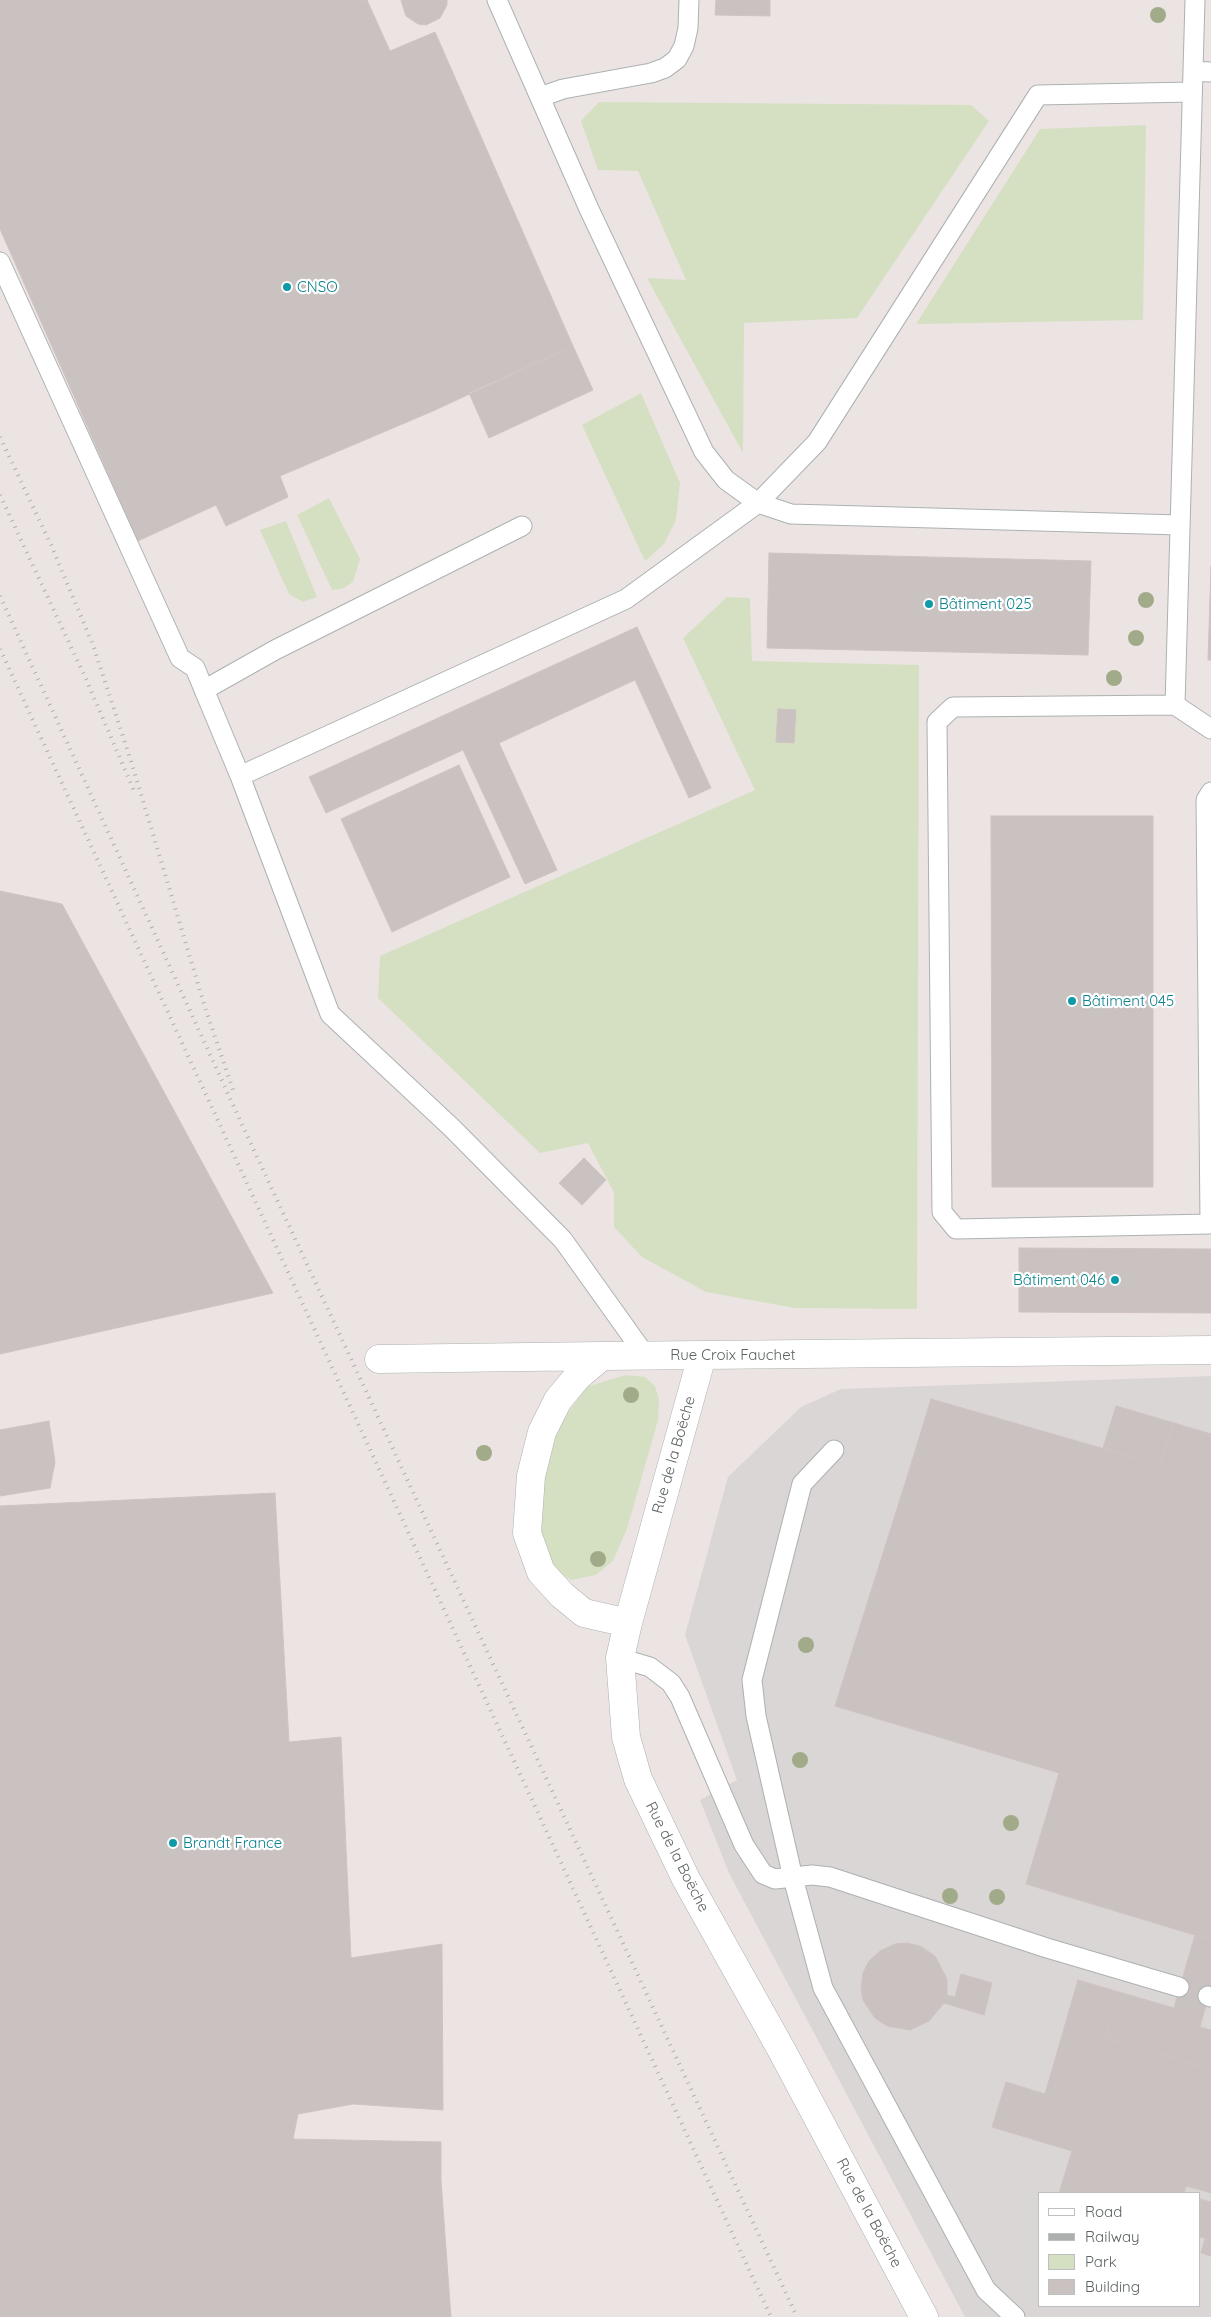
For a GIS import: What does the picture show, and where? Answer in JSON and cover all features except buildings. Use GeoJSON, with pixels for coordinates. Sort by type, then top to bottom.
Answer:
{"type":"FeatureCollection","features":[{"type":"Feature","properties":{"kind":"street","name":"Rue Croix Fauchet"},"geometry":{"type":"LineString","coordinates":[[379,1359],[1211,1350]]}},
{"type":"Feature","properties":{"kind":"street"},"geometry":{"type":"LineString","coordinates":[[602,1356],[578,1376],[558,1400],[542,1432],[531,1476],[527,1533],[541,1572],[562,1595],[584,1612],[628,1623]]}},
{"type":"Feature","properties":{"kind":"street","name":"Rue de la Boëche"},"geometry":{"type":"LineString","coordinates":[[702,1356],[620,1658],[626,1738],[638,1779],[686,1879],[781,2049],[924,2317]]}},
{"type":"Feature","properties":{"kind":"lane"},"geometry":{"type":"LineString","coordinates":[[497,0],[589,209],[704,452],[726,480],[758,503],[791,514],[1180,525]]}},
{"type":"Feature","properties":{"kind":"lane"},"geometry":{"type":"LineString","coordinates":[[540,97],[563,88],[651,73],[665,68],[677,59],[684,46],[688,28],[689,0]]}},
{"type":"Feature","properties":{"kind":"lane"},"geometry":{"type":"LineString","coordinates":[[1175,705],[1192,92],[1202,71],[1195,0]]}},
{"type":"Feature","properties":{"kind":"lane"},"geometry":{"type":"LineString","coordinates":[[240,776],[626,599],[758,503],[817,442],[1038,95],[1192,92]]}},
{"type":"Feature","properties":{"kind":"lane"},"geometry":{"type":"LineString","coordinates":[[0,262],[180,658],[195,668],[240,776],[330,1014],[452,1128],[563,1240],[645,1355]]}},
{"type":"Feature","properties":{"kind":"lane"},"geometry":{"type":"LineString","coordinates":[[204,690],[275,650],[522,526]]}},
{"type":"Feature","properties":{"kind":"lane"},"geometry":{"type":"LineString","coordinates":[[1211,730],[1175,705],[953,707],[937,722],[942,1212],[956,1229],[1211,1224],[1206,800],[1211,792]]}},
{"type":"Feature","properties":{"kind":"lane"},"geometry":{"type":"LineString","coordinates":[[834,1450],[802,1484],[752,1680],[756,1716],[793,1878],[823,1988],[986,2290],[1015,2317]]}},
{"type":"Feature","properties":{"kind":"lane"},"geometry":{"type":"LineString","coordinates":[[620,1658],[650,1667],[671,1683],[680,1697],[744,1845],[762,1874],[775,1879],[812,1875],[830,1877],[1047,1948],[1179,1987]]}},
{"type":"Feature","properties":{"kind":"shaded area"},"geometry":{"type":"Polygon","coordinates":[[[1211,1376],[1211,2317],[965,2317],[729,1873],[700,1800],[737,1780],[685,1635],[728,1477],[801,1407],[841,1389],[1211,1376]]]}},
{"type":"Feature","properties":{"kind":"green space"},"geometry":{"type":"Polygon","coordinates":[[[599,102],[971,105],[989,121],[857,318],[744,323],[743,453],[647,278],[686,280],[638,171],[598,170],[581,121],[599,102]]]}},
{"type":"Feature","properties":{"kind":"green space"},"geometry":{"type":"Polygon","coordinates":[[[1146,125],[1143,320],[916,324],[1040,129],[1146,125]]]}},
{"type":"Feature","properties":{"kind":"green space"},"geometry":{"type":"Polygon","coordinates":[[[641,393],[680,483],[676,520],[664,544],[645,561],[582,425],[641,393]]]}},
{"type":"Feature","properties":{"kind":"green space"},"geometry":{"type":"Polygon","coordinates":[[[329,498],[360,559],[353,582],[342,589],[332,590],[297,515],[329,498]]]}},
{"type":"Feature","properties":{"kind":"green space"},"geometry":{"type":"Polygon","coordinates":[[[286,521],[317,597],[303,602],[289,594],[260,530],[286,521]]]}},
{"type":"Feature","properties":{"kind":"green space"},"geometry":{"type":"Polygon","coordinates":[[[727,597],[750,598],[752,661],[919,665],[917,1309],[795,1308],[706,1292],[642,1257],[614,1227],[614,1193],[588,1143],[540,1153],[378,998],[380,956],[755,790],[683,638],[727,597]]]}},
{"type":"Feature","properties":{"kind":"green space"},"geometry":{"type":"Polygon","coordinates":[[[626,1375],[645,1377],[655,1386],[659,1400],[658,1420],[627,1529],[613,1561],[596,1575],[571,1580],[557,1571],[542,1548],[540,1504],[546,1463],[557,1429],[586,1387],[626,1375]]]}},
{"type":"Feature","properties":{"kind":"railway"},"geometry":{"type":"LineString","coordinates":[[0,437],[51,545],[93,645],[131,761],[204,1004],[233,1090]]}},
{"type":"Feature","properties":{"kind":"railway"},"geometry":{"type":"LineString","coordinates":[[0,495],[86,679],[134,791]]}},
{"type":"Feature","properties":{"kind":"railway"},"geometry":{"type":"LineString","coordinates":[[0,596],[251,1144],[797,2317]]}},
{"type":"Feature","properties":{"kind":"railway"},"geometry":{"type":"LineString","coordinates":[[0,649],[771,2317]]}},
{"type":"Feature","properties":{"kind":"place","name":"CNSO"},"geometry":{"type":"Point","coordinates":[287,287]}},
{"type":"Feature","properties":{"kind":"place","name":"Bâtiment 025"},"geometry":{"type":"Point","coordinates":[929,604]}},
{"type":"Feature","properties":{"kind":"place","name":"Bâtiment 045"},"geometry":{"type":"Point","coordinates":[1072,1001]}},
{"type":"Feature","properties":{"kind":"place","name":"Bâtiment 046"},"geometry":{"type":"Point","coordinates":[1115,1280]}},
{"type":"Feature","properties":{"kind":"place","name":"Brandt France"},"geometry":{"type":"Point","coordinates":[173,1843]}}]}
